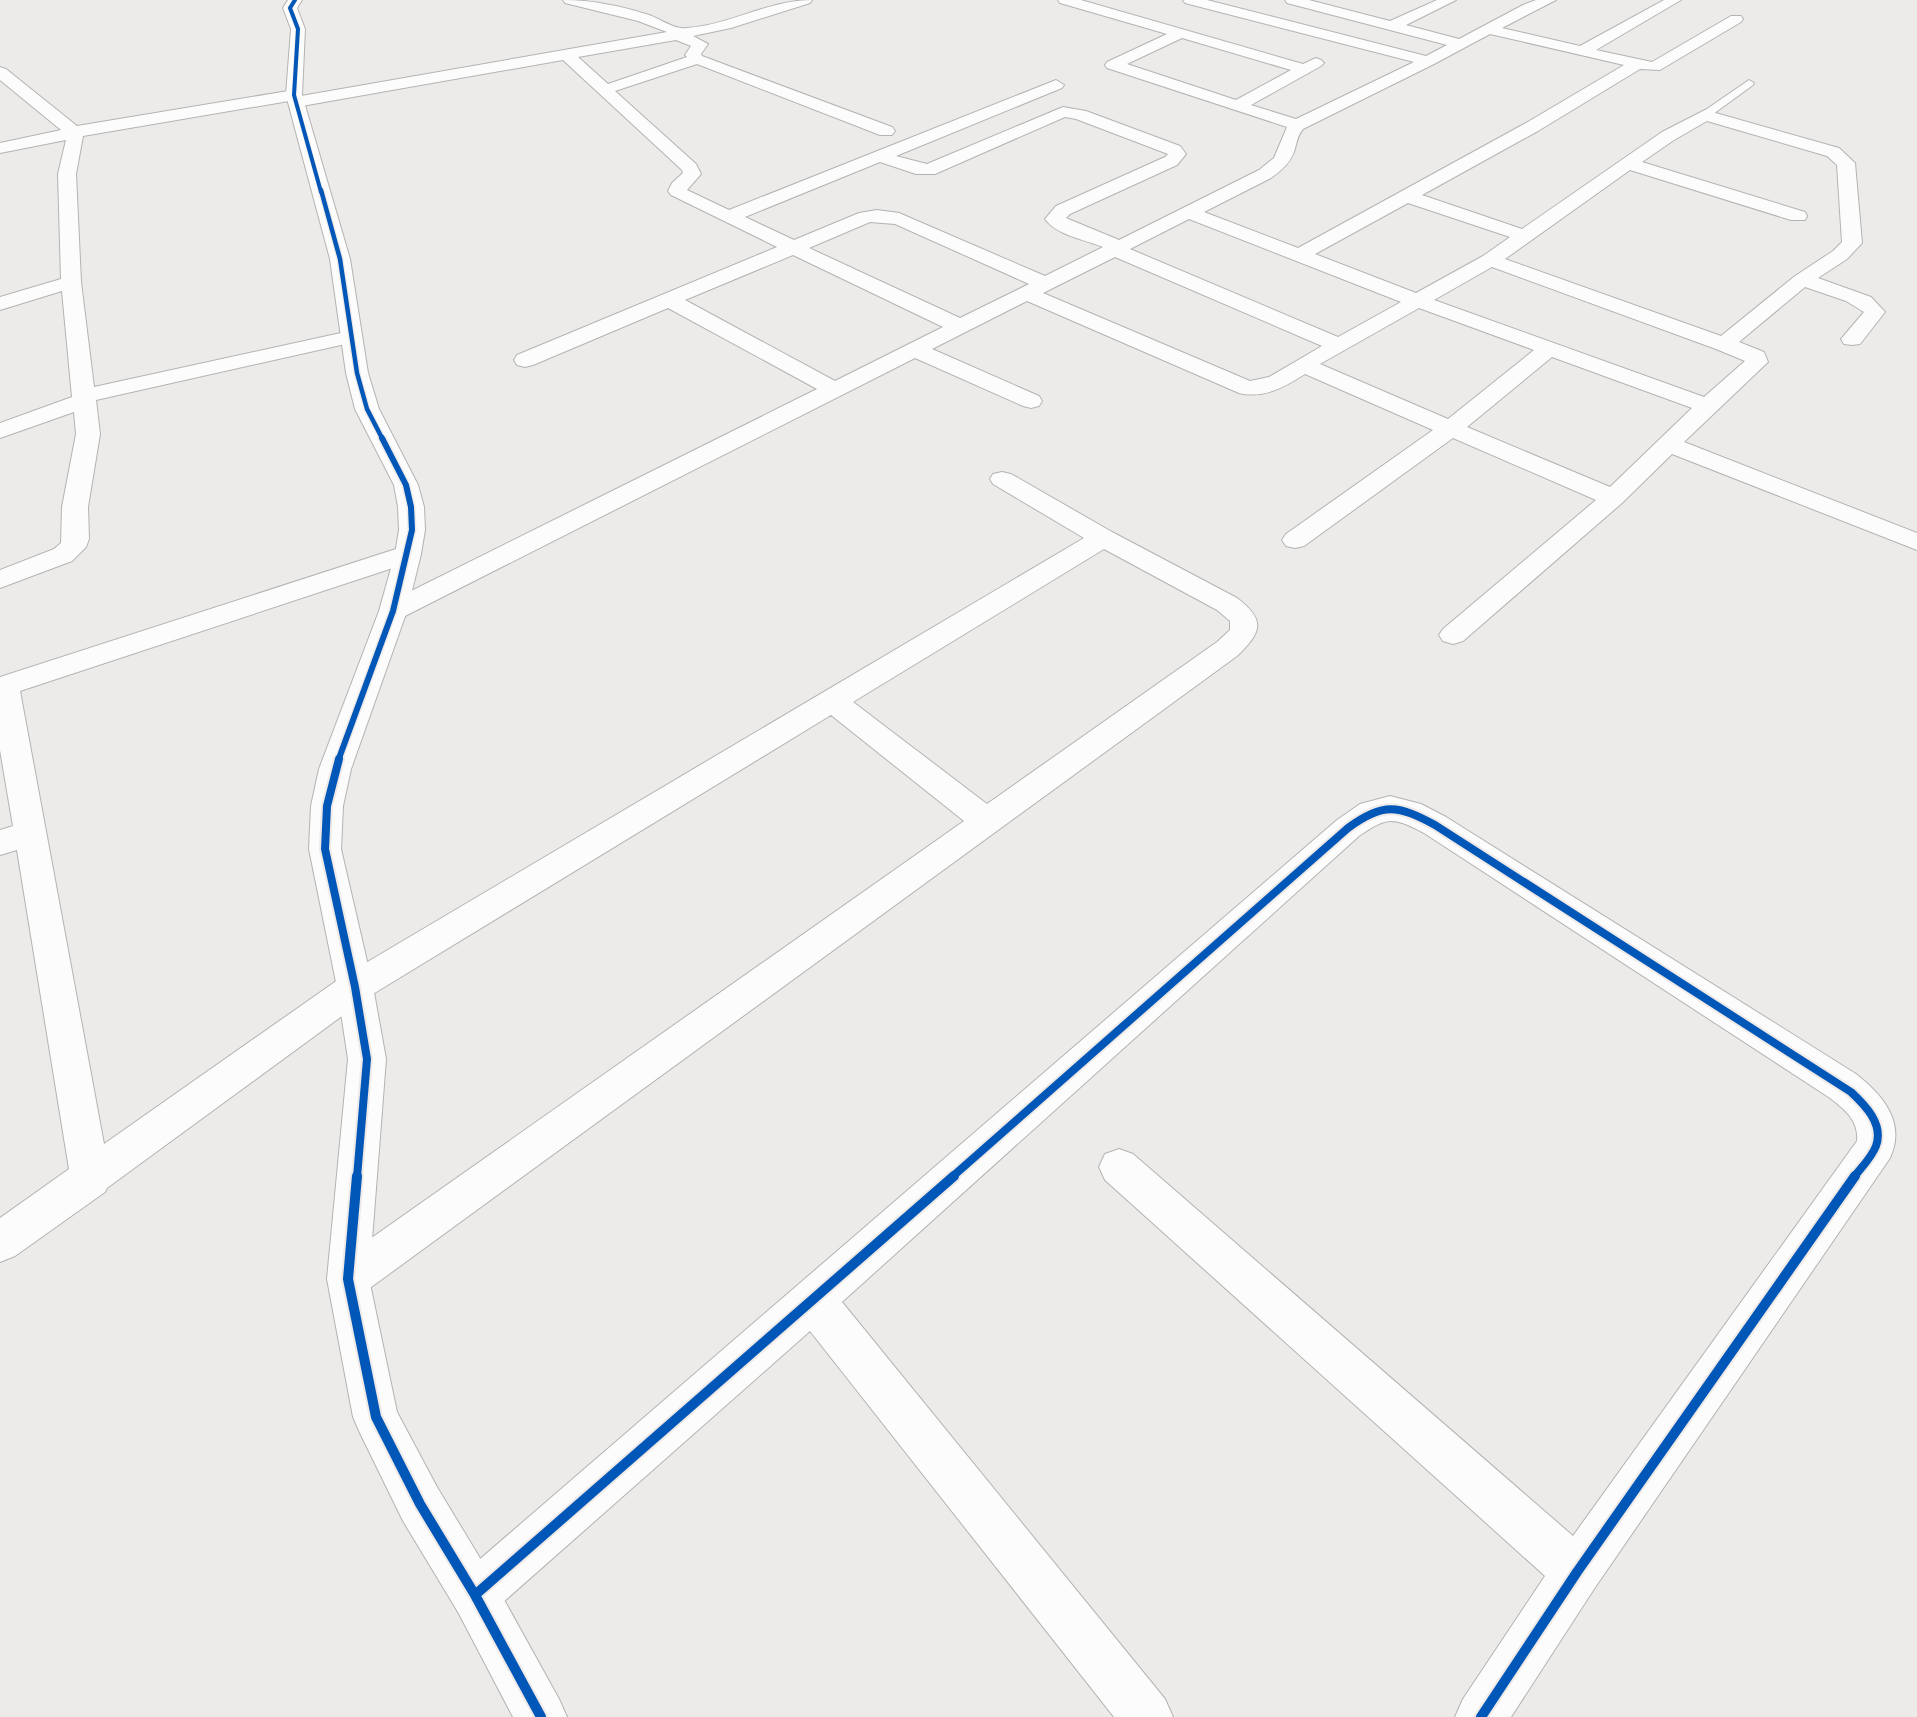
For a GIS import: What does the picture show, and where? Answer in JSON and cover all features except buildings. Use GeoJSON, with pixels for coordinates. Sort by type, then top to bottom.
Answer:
{"type":"FeatureCollection","features":[{"type":"Feature","properties":{"kind":"street"},"geometry":{"type":"LineString","coordinates":[[296,0],[290,8],[298,28],[295,99],[340,259],[350,336],[366,409],[406,485],[411,507],[412,530],[393,611],[335,769],[327,806],[325,849],[368,1059],[348,1279],[376,1417],[420,1504],[475,1595],[541,1717]]}},
{"type":"Feature","properties":{"kind":"street"},"geometry":{"type":"LineString","coordinates":[[570,0],[643,18],[700,44],[693,55],[697,59],[886,131]]}},
{"type":"Feature","properties":{"kind":"street"},"geometry":{"type":"LineString","coordinates":[[0,148],[74,132],[295,99],[680,35],[726,25],[806,0]]}},
{"type":"Feature","properties":{"kind":"street"},"geometry":{"type":"LineString","coordinates":[[1065,0],[1305,69]]}},
{"type":"Feature","properties":{"kind":"street"},"geometry":{"type":"LineString","coordinates":[[1190,0],[1429,61]]}},
{"type":"Feature","properties":{"kind":"street"},"geometry":{"type":"LineString","coordinates":[[1292,0],[1462,44]]}},
{"type":"Feature","properties":{"kind":"street"},"geometry":{"type":"LineString","coordinates":[[1332,10],[1354,0]]}},
{"type":"Feature","properties":{"kind":"street"},"geometry":{"type":"LineString","coordinates":[[1391,26],[1449,0]]}},
{"type":"Feature","properties":{"kind":"street"},"geometry":{"type":"LineString","coordinates":[[393,611],[1275,168],[1284,160],[1288,150],[1288,135],[1297,125],[1549,0]]}},
{"type":"Feature","properties":{"kind":"street"},"geometry":{"type":"LineString","coordinates":[[1582,51],[1674,0]]}},
{"type":"Feature","properties":{"kind":"street"},"geometry":{"type":"LineString","coordinates":[[1489,29],[1654,67],[1736,19]]}},
{"type":"Feature","properties":{"kind":"street"},"geometry":{"type":"LineString","coordinates":[[1182,33],[1113,65],[1297,125]]}},
{"type":"Feature","properties":{"kind":"street"},"geometry":{"type":"LineString","coordinates":[[1236,106],[1356,42]]}},
{"type":"Feature","properties":{"kind":"street"},"geometry":{"type":"LineString","coordinates":[[567,55],[690,168],[692,174],[680,183],[677,191],[959,326]]}},
{"type":"Feature","properties":{"kind":"street"},"geometry":{"type":"LineString","coordinates":[[614,86],[697,59]]}},
{"type":"Feature","properties":{"kind":"street"},"geometry":{"type":"LineString","coordinates":[[1299,255],[1532,127],[1637,64]]}},
{"type":"Feature","properties":{"kind":"street"},"geometry":{"type":"LineString","coordinates":[[0,72],[74,132],[75,140],[67,174],[71,282],[88,434],[75,507],[76,539],[73,548],[63,555],[0,580]]}},
{"type":"Feature","properties":{"kind":"street"},"geometry":{"type":"LineString","coordinates":[[729,217],[1056,85]]}},
{"type":"Feature","properties":{"kind":"street"},"geometry":{"type":"LineString","coordinates":[[879,156],[916,169],[929,170],[1063,112],[1080,115],[1174,150],[1176,154],[1171,161],[1063,210],[1054,219],[1065,226],[1339,345]]}},
{"type":"Feature","properties":{"kind":"street"},"geometry":{"type":"LineString","coordinates":[[525,360],[866,217],[889,217],[1247,388],[1258,389],[1269,386],[1490,260],[1668,136],[1705,115],[1833,152],[1845,159],[1852,243],[1840,255],[1802,279],[1724,344]]}},
{"type":"Feature","properties":{"kind":"street"},"geometry":{"type":"LineString","coordinates":[[1628,164],[1798,216]]}},
{"type":"Feature","properties":{"kind":"street"},"geometry":{"type":"LineString","coordinates":[[1406,196],[1524,236]]}},
{"type":"Feature","properties":{"kind":"street"},"geometry":{"type":"LineString","coordinates":[[1187,212],[1418,301],[1707,406]]}},
{"type":"Feature","properties":{"kind":"street"},"geometry":{"type":"LineString","coordinates":[[1453,635],[1613,498],[1707,406],[1757,362],[1756,357],[1724,344],[1490,260]]}},
{"type":"Feature","properties":{"kind":"street"},"geometry":{"type":"LineString","coordinates":[[1802,279],[1863,300],[1873,307],[1875,312],[1851,339]]}},
{"type":"Feature","properties":{"kind":"street"},"geometry":{"type":"LineString","coordinates":[[0,304],[71,282]]}},
{"type":"Feature","properties":{"kind":"street"},"geometry":{"type":"LineString","coordinates":[[669,300],[833,389]]}},
{"type":"Feature","properties":{"kind":"street"},"geometry":{"type":"LineString","coordinates":[[0,431],[84,398],[350,336]]}},
{"type":"Feature","properties":{"kind":"street"},"geometry":{"type":"LineString","coordinates":[[913,349],[1031,401]]}},
{"type":"Feature","properties":{"kind":"street"},"geometry":{"type":"LineString","coordinates":[[1295,540],[1451,428],[1549,349]]}},
{"type":"Feature","properties":{"kind":"street"},"geometry":{"type":"LineString","coordinates":[[1303,365],[1613,498]]}},
{"type":"Feature","properties":{"kind":"street"},"geometry":{"type":"LineString","coordinates":[[1669,444],[1917,542]]}},
{"type":"Feature","properties":{"kind":"street"},"geometry":{"type":"LineString","coordinates":[[348,1279],[1242,636],[1246,628],[1245,621],[1239,612],[1227,604],[1103,538],[1002,479]]}},
{"type":"Feature","properties":{"kind":"street"},"geometry":{"type":"LineString","coordinates":[[0,1242],[91,1179],[355,987],[1103,538]]}},
{"type":"Feature","properties":{"kind":"street"},"geometry":{"type":"LineString","coordinates":[[91,1179],[14,838],[2,686],[408,554]]}},
{"type":"Feature","properties":{"kind":"street"},"geometry":{"type":"LineString","coordinates":[[832,701],[986,821]]}},
{"type":"Feature","properties":{"kind":"street"},"geometry":{"type":"LineString","coordinates":[[475,1595],[1348,828],[1379,808],[1391,807],[1412,812],[1843,1086],[1864,1102],[1872,1114],[1878,1134],[1876,1146],[1577,1572],[1481,1717]]}},
{"type":"Feature","properties":{"kind":"street"},"geometry":{"type":"LineString","coordinates":[[1119,1167],[1577,1572]]}},
{"type":"Feature","properties":{"kind":"street"},"geometry":{"type":"LineString","coordinates":[[813,1300],[1147,1717]]}},
{"type":"Feature","properties":{"kind":"lane"},"geometry":{"type":"LineString","coordinates":[[1705,115],[1749,83]]}},
{"type":"Feature","properties":{"kind":"cycle path"},"geometry":{"type":"LineString","coordinates":[[295,0],[290,8],[298,29],[294,95],[340,259],[357,373],[367,409],[406,485],[411,507],[412,530],[393,611],[335,769],[327,806],[325,849],[355,987],[367,1059],[348,1279],[376,1417],[420,1504],[475,1595],[541,1717]]}},
{"type":"Feature","properties":{"kind":"cycle path"},"geometry":{"type":"LineString","coordinates":[[475,1595],[1348,828],[1360,819],[1381,809],[1400,809],[1435,825],[1843,1086],[1870,1112],[1874,1119],[1877,1136],[1876,1146],[1577,1572],[1481,1717]]}}]}
